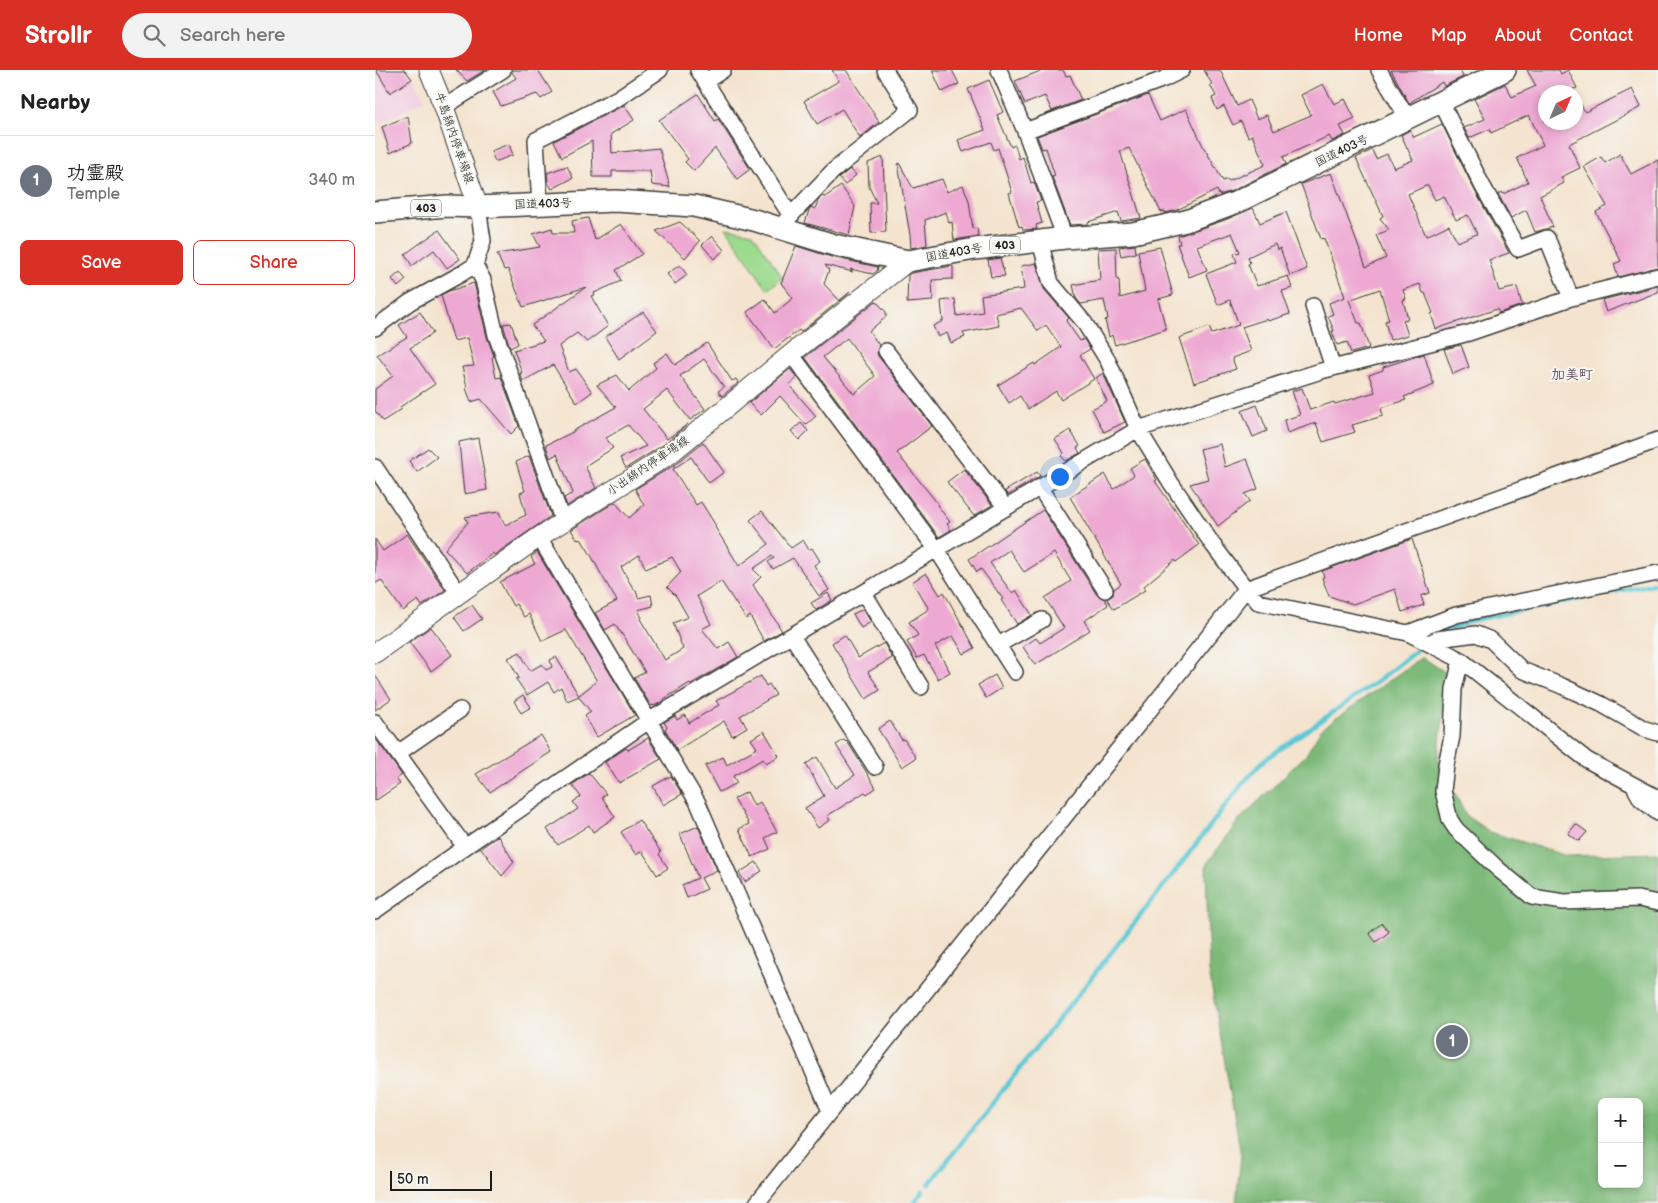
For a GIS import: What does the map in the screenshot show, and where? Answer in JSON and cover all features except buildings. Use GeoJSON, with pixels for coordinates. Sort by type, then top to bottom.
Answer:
{"type":"FeatureCollection","features":[{"type":"Feature","properties":{"kind":"highway","name":"国道403号"},"geometry":{"type":"LineString","coordinates":[[375,212],[447,206],[615,201],[694,206],[754,220],[785,222],[834,245],[908,261],[975,248],[1040,240],[1133,233],[1186,221],[1237,202],[1505,70]]}},
{"type":"Feature","properties":{"kind":"main road","name":"牛島綿内停車場線"},"geometry":{"type":"LineString","coordinates":[[429,70],[444,107],[478,206]]}},
{"type":"Feature","properties":{"kind":"main road","name":"小出綿内停車場線"},"geometry":{"type":"LineString","coordinates":[[375,653],[539,537],[670,454],[908,261]]}},
{"type":"Feature","properties":{"kind":"street"},"geometry":{"type":"LineString","coordinates":[[444,107],[503,70]]}},
{"type":"Feature","properties":{"kind":"street"},"geometry":{"type":"LineString","coordinates":[[540,204],[537,140],[618,98],[660,70]]}},
{"type":"Feature","properties":{"kind":"street"},"geometry":{"type":"LineString","coordinates":[[723,70],[702,76],[785,222],[833,171],[910,110],[885,70]]}},
{"type":"Feature","properties":{"kind":"street"},"geometry":{"type":"LineString","coordinates":[[999,70],[1025,131],[1065,238]]}},
{"type":"Feature","properties":{"kind":"street"},"geometry":{"type":"LineString","coordinates":[[1025,131],[1164,79],[1182,70]]}},
{"type":"Feature","properties":{"kind":"street"},"geometry":{"type":"LineString","coordinates":[[1379,70],[1408,119]]}},
{"type":"Feature","properties":{"kind":"street"},"geometry":{"type":"LineString","coordinates":[[1441,102],[1518,249],[1547,238],[1571,298]]}},
{"type":"Feature","properties":{"kind":"street"},"geometry":{"type":"LineString","coordinates":[[375,328],[410,302],[475,265],[483,241],[478,206]]}},
{"type":"Feature","properties":{"kind":"street"},"geometry":{"type":"LineString","coordinates":[[1040,240],[1051,283],[1084,322],[1108,361],[1138,429],[1197,522],[1246,589],[1258,602],[1408,633],[1461,660],[1587,760],[1658,798]]}},
{"type":"Feature","properties":{"kind":"street"},"geometry":{"type":"LineString","coordinates":[[475,265],[483,280],[496,334],[563,522]]}},
{"type":"Feature","properties":{"kind":"street"},"geometry":{"type":"LineString","coordinates":[[375,911],[465,846],[650,720],[1138,429],[1333,368],[1469,333],[1571,298],[1658,276]]}},
{"type":"Feature","properties":{"kind":"street"},"geometry":{"type":"LineString","coordinates":[[1313,306],[1333,368]]}},
{"type":"Feature","properties":{"kind":"street"},"geometry":{"type":"LineString","coordinates":[[886,351],[1006,508]]}},
{"type":"Feature","properties":{"kind":"street"},"geometry":{"type":"LineString","coordinates":[[791,354],[937,550],[1015,672]]}},
{"type":"Feature","properties":{"kind":"street"},"geometry":{"type":"LineString","coordinates":[[757,1203],[1246,589],[1658,440]]}},
{"type":"Feature","properties":{"kind":"street"},"geometry":{"type":"LineString","coordinates":[[375,468],[459,594]]}},
{"type":"Feature","properties":{"kind":"street"},"geometry":{"type":"LineString","coordinates":[[1040,488],[1105,590]]}},
{"type":"Feature","properties":{"kind":"street"},"geometry":{"type":"LineString","coordinates":[[539,537],[698,803],[830,1111]]}},
{"type":"Feature","properties":{"kind":"street"},"geometry":{"type":"LineString","coordinates":[[1408,633],[1455,615],[1658,573]]}},
{"type":"Feature","properties":{"kind":"street"},"geometry":{"type":"LineString","coordinates":[[864,593],[921,687]]}},
{"type":"Feature","properties":{"kind":"street"},"geometry":{"type":"LineString","coordinates":[[998,645],[1041,620]]}},
{"type":"Feature","properties":{"kind":"street"},"geometry":{"type":"LineString","coordinates":[[1429,644],[1437,639],[1476,634],[1491,640],[1523,670],[1569,689],[1601,704],[1645,729],[1658,733]]}},
{"type":"Feature","properties":{"kind":"street"},"geometry":{"type":"LineString","coordinates":[[792,636],[875,767]]}},
{"type":"Feature","properties":{"kind":"street"},"geometry":{"type":"LineString","coordinates":[[1461,660],[1454,689],[1452,736],[1443,791],[1450,820],[1456,829],[1498,869],[1532,897],[1564,902],[1638,899],[1658,903]]}},
{"type":"Feature","properties":{"kind":"street"},"geometry":{"type":"LineString","coordinates":[[398,754],[460,710]]}},
{"type":"Feature","properties":{"kind":"street"},"geometry":{"type":"LineString","coordinates":[[375,722],[465,846]]}},
{"type":"Feature","properties":{"kind":"street"},"geometry":{"type":"LineString","coordinates":[[1635,786],[1641,799],[1658,813]]}},
{"type":"Feature","properties":{"kind":"shaded area"},"geometry":{"type":"Polygon","coordinates":[[[375,70],[409,70],[425,99],[375,126],[375,70]]]}},
{"type":"Feature","properties":{"kind":"green space"},"geometry":{"type":"Polygon","coordinates":[[[726,228],[753,233],[783,278],[767,289],[726,228]]]}},
{"type":"Feature","properties":{"kind":"green space"},"geometry":{"type":"Polygon","coordinates":[[[1422,657],[1448,674],[1438,759],[1466,816],[1490,832],[1567,856],[1658,853],[1658,1203],[1236,1203],[1241,1155],[1209,971],[1206,865],[1239,820],[1306,755],[1321,729],[1422,657]]]}},
{"type":"Feature","properties":{"kind":"waterway"},"geometry":{"type":"LineString","coordinates":[[1445,631],[1473,620],[1658,583]]}},
{"type":"Feature","properties":{"kind":"waterway"},"geometry":{"type":"LineString","coordinates":[[929,1184],[1243,783],[1264,760],[1375,683],[1422,646]]}},
{"type":"Feature","properties":{"kind":"waterway"},"geometry":{"type":"LineString","coordinates":[[914,1203],[923,1191]]}},
{"type":"Feature","properties":{"kind":"place","name":"功霊殿"},"geometry":{"type":"Point","coordinates":[1452,1041]}},
{"type":"Feature","properties":{"kind":"district","name":"加美町"},"geometry":{"type":"Point","coordinates":[1572,374]}}]}
